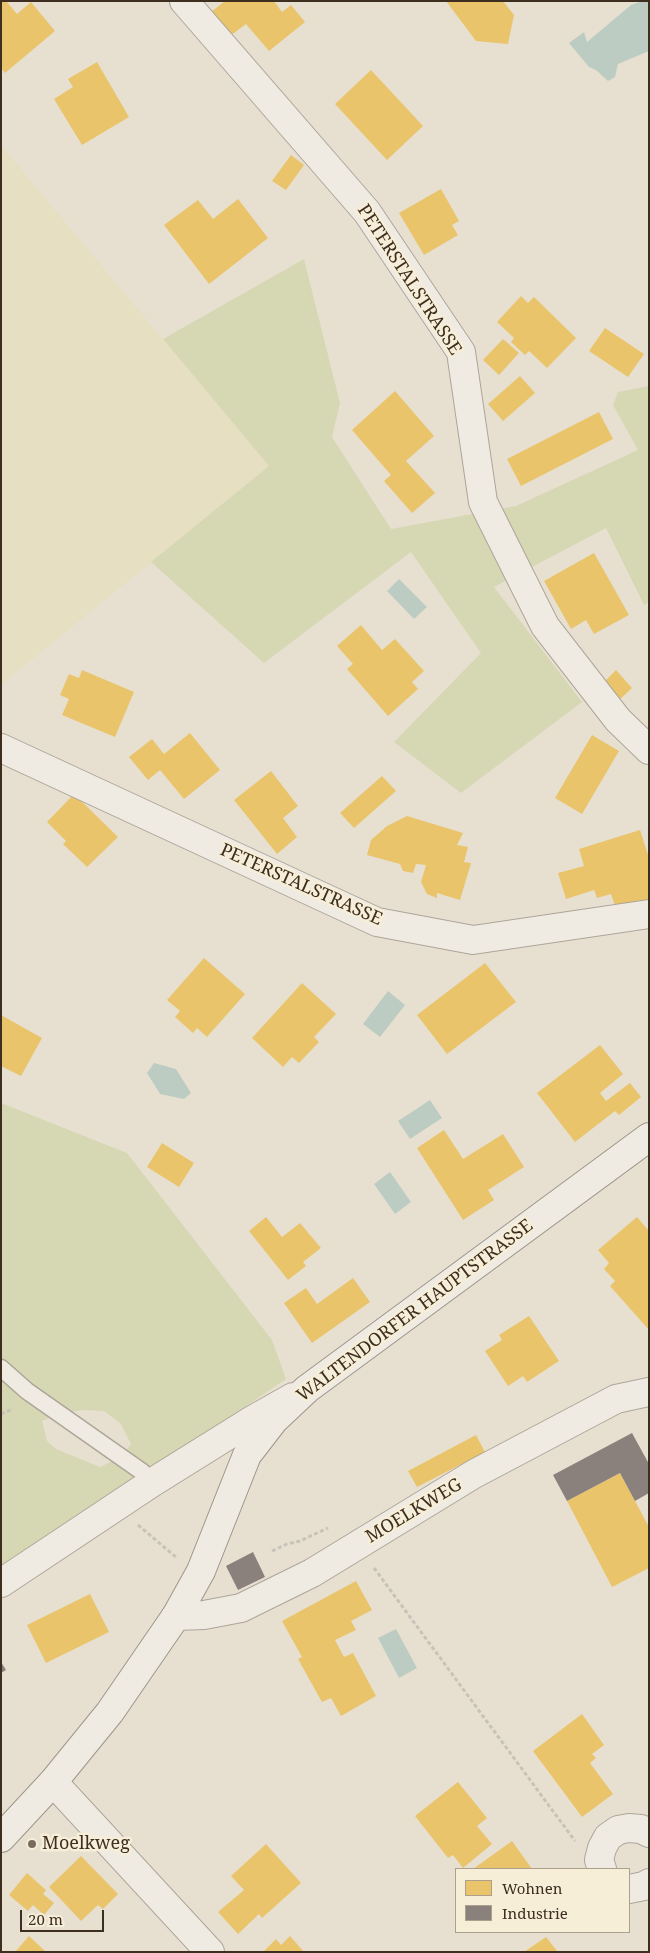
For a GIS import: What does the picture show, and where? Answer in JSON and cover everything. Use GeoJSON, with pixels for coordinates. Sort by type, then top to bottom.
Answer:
{"type":"FeatureCollection","features":[{"type":"Feature","properties":{"kind":"street","name":"PETERSTALSTRASSE"},"geometry":{"type":"LineString","coordinates":[[184,1],[367,212],[461,352],[483,502],[545,626],[618,720],[649,750]]}},
{"type":"Feature","properties":{"kind":"street","name":"PETERSTALSTRASSE"},"geometry":{"type":"LineString","coordinates":[[1,748],[377,922],[473,940],[649,914]]}},
{"type":"Feature","properties":{"kind":"street","name":"WALTENDORFER HAUPTSTRASSE"},"geometry":{"type":"LineString","coordinates":[[1,1838],[53,1782],[110,1712],[176,1616],[201,1571],[247,1455],[274,1420],[307,1389],[649,1137]]}},
{"type":"Feature","properties":{"kind":"street"},"geometry":{"type":"LineString","coordinates":[[1,1583],[153,1482],[254,1419],[307,1389]]}},
{"type":"Feature","properties":{"kind":"street","name":"MOELKWEG"},"geometry":{"type":"LineString","coordinates":[[176,1616],[204,1615],[241,1608],[312,1573],[474,1474],[607,1403],[616,1399],[649,1392]]}},
{"type":"Feature","properties":{"kind":"street"},"geometry":{"type":"LineString","coordinates":[[53,1782],[210,1952]]}},
{"type":"Feature","properties":{"kind":"street"},"geometry":{"type":"LineString","coordinates":[[600,1865],[602,1848],[608,1837],[618,1830],[629,1828],[641,1829],[649,1833]]}},
{"type":"Feature","properties":{"kind":"street"},"geometry":{"type":"LineString","coordinates":[[630,1889],[649,1883]]}},
{"type":"Feature","properties":{"kind":"lane"},"geometry":{"type":"LineString","coordinates":[[1,1368],[27,1391],[141,1471],[153,1482]]}},
{"type":"Feature","properties":{"kind":"path"},"geometry":{"type":"LineString","coordinates":[[117,1507],[169,1551]]}},
{"type":"Feature","properties":{"kind":"path"},"geometry":{"type":"LineString","coordinates":[[272,1551],[314,1535],[334,1524]]}},
{"type":"Feature","properties":{"kind":"path"},"geometry":{"type":"LineString","coordinates":[[359,1544],[372,1565],[581,1848],[600,1865]]}},
{"type":"Feature","properties":{"kind":"shaded area"},"geometry":{"type":"Polygon","coordinates":[[[642,1],[649,1],[649,51],[618,64],[615,77],[608,81],[596,70],[589,67],[569,43],[584,32],[587,42],[631,5],[642,1]]]}},
{"type":"Feature","properties":{"kind":"shaded area"},"geometry":{"type":"Polygon","coordinates":[[[1,145],[269,466],[1,685],[1,145]]]}},
{"type":"Feature","properties":{"kind":"shaded area"},"geometry":{"type":"Polygon","coordinates":[[[399,579],[427,607],[414,619],[387,591],[399,579]]]}},
{"type":"Feature","properties":{"kind":"shaded area"},"geometry":{"type":"Polygon","coordinates":[[[388,991],[405,1005],[380,1037],[363,1024],[388,991]]]}},
{"type":"Feature","properties":{"kind":"shaded area"},"geometry":{"type":"Polygon","coordinates":[[[154,1063],[176,1069],[191,1093],[184,1099],[160,1094],[147,1073],[154,1063]]]}},
{"type":"Feature","properties":{"kind":"shaded area"},"geometry":{"type":"Polygon","coordinates":[[[430,1100],[442,1118],[410,1139],[398,1121],[430,1100]]]}},
{"type":"Feature","properties":{"kind":"shaded area"},"geometry":{"type":"Polygon","coordinates":[[[390,1172],[411,1202],[395,1214],[374,1184],[390,1172]]]}},
{"type":"Feature","properties":{"kind":"shaded area"},"geometry":{"type":"Polygon","coordinates":[[[396,1629],[417,1668],[399,1678],[378,1638],[396,1629]]]}},
{"type":"Feature","properties":{"kind":"green space"},"geometry":{"type":"Polygon","coordinates":[[[304,259],[340,403],[332,437],[391,529],[516,506],[638,450],[613,405],[618,392],[649,386],[649,602],[644,605],[606,528],[494,587],[582,702],[461,793],[394,742],[481,653],[411,552],[264,663],[151,562],[269,466],[163,339],[304,259]]]}},
{"type":"Feature","properties":{"kind":"green space"},"geometry":{"type":"Polygon","coordinates":[[[1,1103],[127,1153],[272,1340],[286,1379],[1,1572],[1,1103]],[[83,1410],[58,1414],[42,1421],[47,1441],[56,1449],[100,1467],[121,1457],[131,1444],[121,1424],[104,1411],[83,1410]]]}},
{"type":"Feature","properties":{"kind":"building: Wohnen"},"geometry":{"type":"Polygon","coordinates":[[[1,1],[6,1],[17,14],[31,2],[55,31],[5,73],[1,68],[1,1]]]}},
{"type":"Feature","properties":{"kind":"building: Wohnen"},"geometry":{"type":"Polygon","coordinates":[[[225,1],[274,1],[282,12],[291,5],[305,22],[269,51],[246,24],[230,36],[211,12],[225,1]]]}},
{"type":"Feature","properties":{"kind":"building: Wohnen"},"geometry":{"type":"Polygon","coordinates":[[[446,1],[503,1],[514,15],[508,44],[476,41],[446,1]]]}},
{"type":"Feature","properties":{"kind":"building: Wohnen"},"geometry":{"type":"Polygon","coordinates":[[[97,62],[129,117],[82,145],[54,99],[73,87],[68,79],[97,62]]]}},
{"type":"Feature","properties":{"kind":"building: Wohnen"},"geometry":{"type":"Polygon","coordinates":[[[371,70],[423,126],[387,160],[335,104],[371,70]]]}},
{"type":"Feature","properties":{"kind":"building: Wohnen"},"geometry":{"type":"Polygon","coordinates":[[[291,155],[304,165],[286,190],[272,181],[291,155]]]}},
{"type":"Feature","properties":{"kind":"building: Wohnen"},"geometry":{"type":"Polygon","coordinates":[[[441,189],[459,221],[452,225],[458,235],[424,255],[399,213],[441,189]]]}},
{"type":"Feature","properties":{"kind":"building: Wohnen"},"geometry":{"type":"Polygon","coordinates":[[[238,199],[268,238],[209,284],[164,225],[198,200],[213,219],[238,199]]]}},
{"type":"Feature","properties":{"kind":"building: Wohnen"},"geometry":{"type":"Polygon","coordinates":[[[521,296],[528,303],[534,297],[576,338],[547,368],[529,351],[525,355],[511,342],[514,338],[497,322],[521,296]]]}},
{"type":"Feature","properties":{"kind":"building: Wohnen"},"geometry":{"type":"Polygon","coordinates":[[[605,328],[644,354],[628,377],[589,351],[605,328]]]}},
{"type":"Feature","properties":{"kind":"building: Wohnen"},"geometry":{"type":"Polygon","coordinates":[[[503,339],[519,353],[499,375],[483,360],[503,339]]]}},
{"type":"Feature","properties":{"kind":"building: Wohnen"},"geometry":{"type":"Polygon","coordinates":[[[520,376],[535,393],[503,421],[488,404],[520,376]]]}},
{"type":"Feature","properties":{"kind":"building: Wohnen"},"geometry":{"type":"Polygon","coordinates":[[[395,391],[434,436],[406,461],[435,493],[412,513],[384,481],[391,475],[352,430],[395,391]]]}},
{"type":"Feature","properties":{"kind":"building: Wohnen"},"geometry":{"type":"Polygon","coordinates":[[[599,412],[613,439],[521,486],[507,459],[599,412]]]}},
{"type":"Feature","properties":{"kind":"building: Wohnen"},"geometry":{"type":"Polygon","coordinates":[[[594,553],[629,615],[594,634],[586,620],[571,629],[544,581],[594,553]]]}},
{"type":"Feature","properties":{"kind":"building: Wohnen"},"geometry":{"type":"Polygon","coordinates":[[[361,625],[382,650],[395,639],[424,671],[412,682],[418,689],[388,716],[347,669],[353,664],[337,646],[361,625]]]}},
{"type":"Feature","properties":{"kind":"building: Wohnen"},"geometry":{"type":"Polygon","coordinates":[[[82,670],[134,692],[115,737],[62,715],[69,699],[60,695],[69,674],[79,678],[82,670]]]}},
{"type":"Feature","properties":{"kind":"building: Wohnen"},"geometry":{"type":"Polygon","coordinates":[[[616,670],[632,688],[616,703],[600,686],[616,670]]]}},
{"type":"Feature","properties":{"kind":"building: Wohnen"},"geometry":{"type":"Polygon","coordinates":[[[190,733],[220,770],[184,799],[160,770],[148,780],[129,757],[152,739],[164,754],[190,733]]]}},
{"type":"Feature","properties":{"kind":"building: Wohnen"},"geometry":{"type":"Polygon","coordinates":[[[592,735],[619,751],[582,814],[555,798],[592,735]]]}},
{"type":"Feature","properties":{"kind":"building: Wohnen"},"geometry":{"type":"Polygon","coordinates":[[[271,771],[298,806],[283,818],[297,837],[277,854],[234,800],[271,771]]]}},
{"type":"Feature","properties":{"kind":"building: Wohnen"},"geometry":{"type":"Polygon","coordinates":[[[382,776],[396,791],[354,828],[340,813],[382,776]]]}},
{"type":"Feature","properties":{"kind":"building: Wohnen"},"geometry":{"type":"Polygon","coordinates":[[[74,794],[118,837],[87,867],[63,844],[66,841],[47,822],[74,794]]]}},
{"type":"Feature","properties":{"kind":"building: Wohnen"},"geometry":{"type":"Polygon","coordinates":[[[407,816],[463,833],[457,845],[468,847],[464,862],[471,863],[460,900],[437,893],[437,898],[427,894],[421,882],[426,865],[416,864],[413,873],[403,871],[400,864],[367,855],[371,840],[387,826],[407,816]]]}},
{"type":"Feature","properties":{"kind":"building: Wohnen"},"geometry":{"type":"Polygon","coordinates":[[[640,830],[649,858],[649,901],[615,906],[611,894],[597,898],[594,890],[566,899],[558,873],[584,866],[579,849],[640,830]]]}},
{"type":"Feature","properties":{"kind":"building: Wohnen"},"geometry":{"type":"Polygon","coordinates":[[[204,958],[245,994],[207,1037],[197,1028],[193,1033],[175,1017],[180,1011],[167,1000],[204,958]]]}},
{"type":"Feature","properties":{"kind":"building: Wohnen"},"geometry":{"type":"Polygon","coordinates":[[[485,963],[516,1002],[447,1054],[417,1015],[485,963]]]}},
{"type":"Feature","properties":{"kind":"building: Wohnen"},"geometry":{"type":"Polygon","coordinates":[[[302,983],[336,1014],[314,1037],[319,1042],[299,1063],[292,1057],[283,1067],[252,1038],[302,983]]]}},
{"type":"Feature","properties":{"kind":"building: Wohnen"},"geometry":{"type":"Polygon","coordinates":[[[1,1015],[42,1038],[21,1076],[1,1066],[1,1015]]]}},
{"type":"Feature","properties":{"kind":"building: Wohnen"},"geometry":{"type":"Polygon","coordinates":[[[600,1045],[623,1074],[600,1093],[606,1101],[630,1083],[641,1097],[619,1115],[615,1111],[575,1142],[537,1093],[600,1045]]]}},
{"type":"Feature","properties":{"kind":"building: Wohnen"},"geometry":{"type":"Polygon","coordinates":[[[444,1130],[463,1159],[503,1134],[524,1167],[488,1190],[494,1200],[463,1220],[417,1148],[444,1130]]]}},
{"type":"Feature","properties":{"kind":"building: Wohnen"},"geometry":{"type":"Polygon","coordinates":[[[162,1143],[194,1163],[179,1187],[147,1167],[162,1143]]]}},
{"type":"Feature","properties":{"kind":"building: Wohnen"},"geometry":{"type":"Polygon","coordinates":[[[266,1217],[282,1237],[300,1223],[321,1248],[303,1262],[306,1266],[288,1280],[249,1231],[266,1217]]]}},
{"type":"Feature","properties":{"kind":"building: Wohnen"},"geometry":{"type":"Polygon","coordinates":[[[637,1217],[649,1231],[649,1330],[610,1286],[615,1281],[604,1269],[609,1263],[598,1250],[637,1217]]]}},
{"type":"Feature","properties":{"kind":"building: Wohnen"},"geometry":{"type":"Polygon","coordinates":[[[353,1278],[370,1302],[312,1343],[284,1303],[306,1288],[317,1304],[353,1278]]]}},
{"type":"Feature","properties":{"kind":"building: Wohnen"},"geometry":{"type":"Polygon","coordinates":[[[529,1316],[559,1361],[527,1382],[523,1376],[508,1386],[485,1351],[502,1340],[499,1335],[529,1316]]]}},
{"type":"Feature","properties":{"kind":"building: Wohnen"},"geometry":{"type":"Polygon","coordinates":[[[476,1435],[485,1452],[417,1487],[408,1471],[476,1435]]]}},
{"type":"Feature","properties":{"kind":"building: Wohnen"},"geometry":{"type":"Polygon","coordinates":[[[620,1473],[649,1527],[649,1568],[612,1587],[567,1501],[620,1473]]]}},
{"type":"Feature","properties":{"kind":"building: Wohnen"},"geometry":{"type":"Polygon","coordinates":[[[356,1581],[372,1610],[351,1621],[356,1630],[335,1640],[344,1657],[353,1653],[376,1696],[341,1716],[331,1698],[322,1702],[298,1659],[302,1657],[282,1621],[356,1581]]]}},
{"type":"Feature","properties":{"kind":"building: Wohnen"},"geometry":{"type":"Polygon","coordinates":[[[90,1594],[109,1632],[46,1663],[27,1625],[90,1594]]]}},
{"type":"Feature","properties":{"kind":"building: Wohnen"},"geometry":{"type":"Polygon","coordinates":[[[582,1714],[604,1745],[592,1754],[596,1758],[590,1763],[613,1794],[582,1817],[533,1751],[582,1714]]]}},
{"type":"Feature","properties":{"kind":"building: Wohnen"},"geometry":{"type":"Polygon","coordinates":[[[458,1782],[487,1818],[477,1826],[492,1844],[463,1868],[453,1855],[448,1858],[415,1816],[458,1782]]]}},
{"type":"Feature","properties":{"kind":"building: Wohnen"},"geometry":{"type":"Polygon","coordinates":[[[512,1841],[531,1868],[474,1868],[512,1841]]]}},
{"type":"Feature","properties":{"kind":"building: Wohnen"},"geometry":{"type":"Polygon","coordinates":[[[266,1844],[301,1883],[262,1918],[259,1914],[238,1934],[218,1912],[244,1890],[231,1876],[266,1844]]]}},
{"type":"Feature","properties":{"kind":"building: Wohnen"},"geometry":{"type":"Polygon","coordinates":[[[81,1856],[118,1894],[103,1909],[98,1905],[81,1921],[49,1887],[81,1856]]]}},
{"type":"Feature","properties":{"kind":"building: Wohnen"},"geometry":{"type":"Polygon","coordinates":[[[27,1873],[46,1890],[43,1894],[54,1903],[44,1915],[33,1905],[28,1911],[9,1895],[27,1873]]]}},
{"type":"Feature","properties":{"kind":"building: Wohnen"},"geometry":{"type":"Polygon","coordinates":[[[29,1936],[46,1952],[15,1952],[29,1936]]]}},
{"type":"Feature","properties":{"kind":"building: Wohnen"},"geometry":{"type":"Polygon","coordinates":[[[290,1936],[304,1952],[263,1952],[276,1939],[281,1945],[290,1936]]]}},
{"type":"Feature","properties":{"kind":"building: Wohnen"},"geometry":{"type":"Polygon","coordinates":[[[546,1937],[558,1952],[524,1952],[546,1937]]]}},
{"type":"Feature","properties":{"kind":"building: Industrie"},"geometry":{"type":"Polygon","coordinates":[[[632,1433],[649,1464],[649,1493],[635,1501],[620,1473],[567,1501],[553,1475],[632,1433]]]}},
{"type":"Feature","properties":{"kind":"building: Industrie"},"geometry":{"type":"Polygon","coordinates":[[[253,1552],[265,1577],[238,1590],[226,1566],[253,1552]]]}},
{"type":"Feature","properties":{"kind":"building: Industrie"},"geometry":{"type":"Polygon","coordinates":[[[1,1662],[6,1670],[1,1673],[1,1662]]]}},
{"type":"Feature","properties":{"kind":"place","name":"Moelkweg"},"geometry":{"type":"Point","coordinates":[32,1844]}}]}
